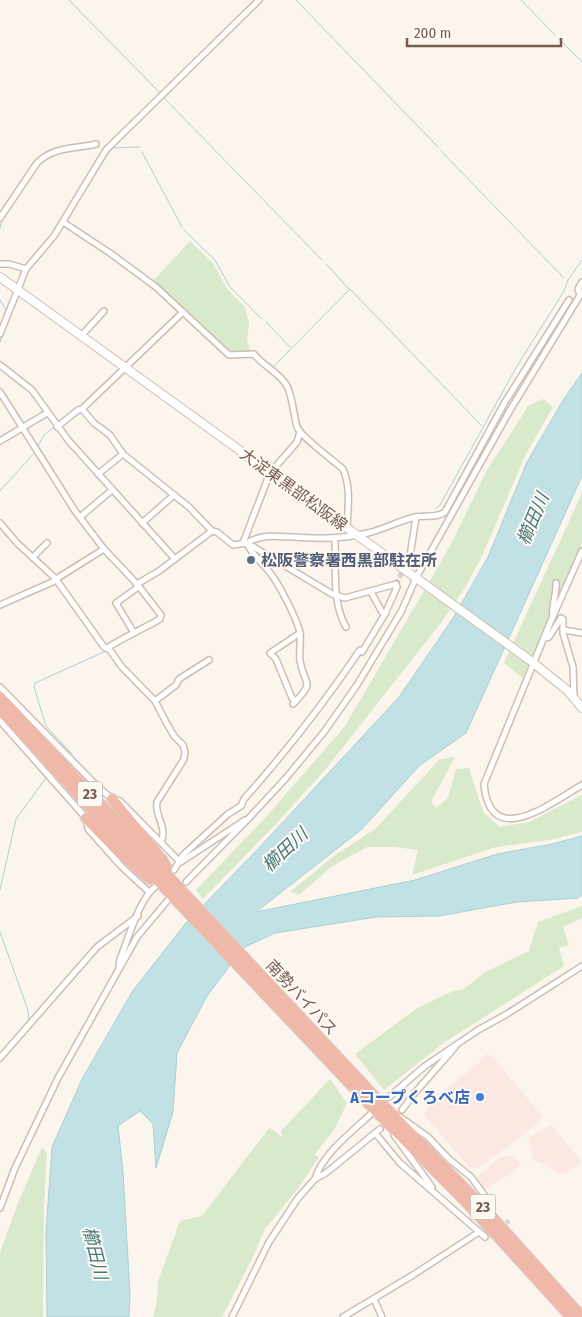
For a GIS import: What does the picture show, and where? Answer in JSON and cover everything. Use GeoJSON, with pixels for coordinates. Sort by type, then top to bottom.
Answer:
{"type":"FeatureCollection","features":[{"type":"Feature","properties":{"kind":"highway","name":"南勢バイパス"},"geometry":{"type":"LineString","coordinates":[[0,697],[175,891]]}},
{"type":"Feature","properties":{"kind":"highway","name":"南勢バイパス"},"geometry":{"type":"LineString","coordinates":[[0,710],[379,1105],[570,1317]]}},
{"type":"Feature","properties":{"kind":"highway"},"geometry":{"type":"LineString","coordinates":[[112,800],[163,861],[175,891]]}},
{"type":"Feature","properties":{"kind":"highway"},"geometry":{"type":"LineString","coordinates":[[86,818],[116,849],[159,887],[175,891]]}},
{"type":"Feature","properties":{"kind":"highway","name":"南勢バイパス"},"geometry":{"type":"LineString","coordinates":[[386,1114],[483,1207],[582,1317]]}},
{"type":"Feature","properties":{"kind":"main road","name":"大淀東黒部松阪線"},"geometry":{"type":"LineString","coordinates":[[0,277],[127,367],[533,663],[574,697],[582,708]]}},
{"type":"Feature","properties":{"kind":"street"},"geometry":{"type":"LineString","coordinates":[[0,334],[26,270],[54,236],[109,146],[260,0]]}},
{"type":"Feature","properties":{"kind":"street"},"geometry":{"type":"LineString","coordinates":[[0,218],[37,163],[44,156],[73,146],[96,144]]}},
{"type":"Feature","properties":{"kind":"street"},"geometry":{"type":"LineString","coordinates":[[63,222],[110,252],[142,276],[229,355],[254,354],[262,365],[269,368],[282,379],[288,388],[300,432],[343,469],[348,484],[347,527]]}},
{"type":"Feature","properties":{"kind":"street"},"geometry":{"type":"LineString","coordinates":[[0,264],[9,264],[26,270]]}},
{"type":"Feature","properties":{"kind":"street"},"geometry":{"type":"LineString","coordinates":[[0,1208],[14,1168],[48,1098],[137,937],[175,891],[249,818],[306,754],[357,685],[401,612],[424,564],[509,412],[581,293],[578,289],[582,282]]}},
{"type":"Feature","properties":{"kind":"street"},"geometry":{"type":"LineString","coordinates":[[82,409],[94,423],[110,435],[123,454],[189,507],[212,531],[217,532],[234,544],[238,545],[265,536],[309,539],[334,538],[368,533],[416,517],[445,512],[505,402],[569,300]]}},
{"type":"Feature","properties":{"kind":"street"},"geometry":{"type":"LineString","coordinates":[[82,335],[104,311]]}},
{"type":"Feature","properties":{"kind":"street"},"geometry":{"type":"LineString","coordinates":[[57,426],[82,409],[183,312]]}},
{"type":"Feature","properties":{"kind":"street"},"geometry":{"type":"LineString","coordinates":[[0,365],[32,390],[57,426],[175,559]]}},
{"type":"Feature","properties":{"kind":"street"},"geometry":{"type":"LineString","coordinates":[[0,392],[80,518],[161,615],[160,619],[108,648]]}},
{"type":"Feature","properties":{"kind":"street"},"geometry":{"type":"LineString","coordinates":[[0,441],[47,413]]}},
{"type":"Feature","properties":{"kind":"street"},"geometry":{"type":"LineString","coordinates":[[245,543],[272,474],[297,442],[300,432]]}},
{"type":"Feature","properties":{"kind":"street"},"geometry":{"type":"LineString","coordinates":[[98,474],[123,454]]}},
{"type":"Feature","properties":{"kind":"street"},"geometry":{"type":"LineString","coordinates":[[80,518],[112,490]]}},
{"type":"Feature","properties":{"kind":"street"},"geometry":{"type":"LineString","coordinates":[[142,523],[174,495]]}},
{"type":"Feature","properties":{"kind":"street"},"geometry":{"type":"LineString","coordinates":[[416,517],[410,556],[424,564]]}},
{"type":"Feature","properties":{"kind":"street"},"geometry":{"type":"LineString","coordinates":[[0,523],[17,543],[58,579],[104,647],[108,648],[138,686],[155,701],[167,724],[183,745],[184,759],[157,802],[156,807],[163,828],[161,842]]}},
{"type":"Feature","properties":{"kind":"street"},"geometry":{"type":"LineString","coordinates":[[134,633],[116,602],[137,588],[137,584],[144,581],[212,531]]}},
{"type":"Feature","properties":{"kind":"street"},"geometry":{"type":"LineString","coordinates":[[334,538],[336,600],[340,616],[346,628]]}},
{"type":"Feature","properties":{"kind":"street"},"geometry":{"type":"LineString","coordinates":[[34,556],[47,543]]}},
{"type":"Feature","properties":{"kind":"street"},"geometry":{"type":"LineString","coordinates":[[174,870],[183,856],[228,814],[241,806],[244,799],[282,756],[324,702],[360,650],[362,652],[385,614],[397,587],[396,584],[345,598],[336,596],[245,543]]}},
{"type":"Feature","properties":{"kind":"street"},"geometry":{"type":"LineString","coordinates":[[245,543],[281,588],[297,622],[300,633],[300,659],[308,689],[294,702],[276,658],[270,653],[300,633]]}},
{"type":"Feature","properties":{"kind":"street"},"geometry":{"type":"LineString","coordinates":[[0,605],[58,579],[104,549]]}},
{"type":"Feature","properties":{"kind":"street"},"geometry":{"type":"LineString","coordinates":[[582,552],[533,663],[484,784],[485,798],[490,808],[497,815],[514,820],[535,812],[582,785]]}},
{"type":"Feature","properties":{"kind":"street"},"geometry":{"type":"LineString","coordinates":[[553,616],[552,610],[556,583]]}},
{"type":"Feature","properties":{"kind":"street"},"geometry":{"type":"LineString","coordinates":[[371,592],[385,614]]}},
{"type":"Feature","properties":{"kind":"street"},"geometry":{"type":"LineString","coordinates":[[545,638],[549,637],[561,618],[564,619],[564,630],[562,633],[572,667],[574,697]]}},
{"type":"Feature","properties":{"kind":"street"},"geometry":{"type":"LineString","coordinates":[[564,630],[582,633]]}},
{"type":"Feature","properties":{"kind":"street"},"geometry":{"type":"LineString","coordinates":[[155,701],[176,685],[179,679],[209,660]]}},
{"type":"Feature","properties":{"kind":"street"},"geometry":{"type":"LineString","coordinates":[[0,687],[68,760],[112,800],[120,801],[180,862]]}},
{"type":"Feature","properties":{"kind":"street"},"geometry":{"type":"LineString","coordinates":[[0,722],[52,776],[86,818],[88,829],[121,866],[149,892]]}},
{"type":"Feature","properties":{"kind":"street"},"geometry":{"type":"LineString","coordinates":[[180,862],[249,818]]}},
{"type":"Feature","properties":{"kind":"street"},"geometry":{"type":"LineString","coordinates":[[119,970],[120,959],[142,902],[149,892],[155,888]]}},
{"type":"Feature","properties":{"kind":"street"},"geometry":{"type":"LineString","coordinates":[[0,1058],[98,947],[138,916]]}},
{"type":"Feature","properties":{"kind":"street"},"geometry":{"type":"LineString","coordinates":[[315,1179],[318,1170],[341,1142],[379,1105],[425,1066],[461,1041],[582,966]]}},
{"type":"Feature","properties":{"kind":"street"},"geometry":{"type":"LineString","coordinates":[[402,1110],[461,1041]]}},
{"type":"Feature","properties":{"kind":"street"},"geometry":{"type":"LineString","coordinates":[[386,1114],[406,1121],[428,1137],[449,1159],[472,1177],[485,1196]]}},
{"type":"Feature","properties":{"kind":"street"},"geometry":{"type":"LineString","coordinates":[[386,1114],[438,1195]]}},
{"type":"Feature","properties":{"kind":"street"},"geometry":{"type":"LineString","coordinates":[[232,1317],[270,1242],[298,1198],[315,1179],[326,1173],[380,1129]]}},
{"type":"Feature","properties":{"kind":"street"},"geometry":{"type":"LineString","coordinates":[[375,1133],[400,1163],[485,1237]]}},
{"type":"Feature","properties":{"kind":"street"},"geometry":{"type":"LineString","coordinates":[[343,1317],[413,1275],[478,1232]]}},
{"type":"Feature","properties":{"kind":"street"},"geometry":{"type":"LineString","coordinates":[[374,1299],[382,1317]]}},
{"type":"Feature","properties":{"kind":"shaded area"},"geometry":{"type":"Polygon","coordinates":[[[487,1054],[493,1057],[543,1117],[518,1139],[478,1168],[469,1167],[424,1115],[430,1104],[448,1087],[478,1064],[487,1054]]]}},
{"type":"Feature","properties":{"kind":"shaded area"},"geometry":{"type":"Polygon","coordinates":[[[551,1125],[580,1159],[580,1163],[567,1173],[559,1173],[552,1170],[546,1164],[533,1160],[528,1140],[531,1136],[551,1125]]]}},
{"type":"Feature","properties":{"kind":"shaded area"},"geometry":{"type":"Polygon","coordinates":[[[504,1156],[515,1157],[522,1165],[485,1190],[476,1178],[495,1161],[504,1156]]]}},
{"type":"Feature","properties":{"kind":"green space"},"geometry":{"type":"Polygon","coordinates":[[[190,241],[212,262],[228,290],[245,307],[249,323],[247,339],[250,352],[230,353],[153,281],[190,241]]]}},
{"type":"Feature","properties":{"kind":"green space"},"geometry":{"type":"Polygon","coordinates":[[[543,399],[553,407],[525,456],[483,554],[466,586],[440,624],[325,770],[203,899],[196,890],[266,817],[345,726],[450,546],[487,470],[529,405],[543,399]]]}},
{"type":"Feature","properties":{"kind":"green space"},"geometry":{"type":"Polygon","coordinates":[[[582,493],[582,543],[523,678],[504,663],[582,493]]]}},
{"type":"Feature","properties":{"kind":"green space"},"geometry":{"type":"Polygon","coordinates":[[[455,757],[431,802],[436,808],[448,798],[456,769],[469,768],[483,812],[500,827],[529,822],[582,795],[582,832],[549,840],[496,847],[412,875],[418,850],[394,847],[367,847],[331,867],[299,895],[290,892],[334,856],[375,829],[440,759],[455,757]]]}},
{"type":"Feature","properties":{"kind":"green space"},"geometry":{"type":"Polygon","coordinates":[[[582,906],[582,918],[563,927],[569,945],[559,948],[564,966],[445,1042],[384,1090],[355,1054],[416,1009],[451,992],[464,989],[485,972],[529,951],[538,922],[582,906]]]}},
{"type":"Feature","properties":{"kind":"green space"},"geometry":{"type":"Polygon","coordinates":[[[330,1079],[347,1103],[334,1130],[314,1155],[319,1157],[297,1190],[265,1229],[222,1317],[153,1317],[157,1300],[158,1281],[180,1221],[202,1216],[269,1128],[283,1137],[281,1131],[330,1079]]]}},
{"type":"Feature","properties":{"kind":"green space"},"geometry":{"type":"Polygon","coordinates":[[[42,1147],[47,1154],[44,1204],[43,1317],[0,1317],[0,1253],[16,1208],[42,1147]]]}},
{"type":"Feature","properties":{"kind":"water","name":"櫛田川"},"geometry":{"type":"Polygon","coordinates":[[[582,373],[582,476],[466,733],[419,766],[362,829],[256,912],[415,880],[497,854],[552,844],[582,836],[582,895],[578,898],[517,902],[439,916],[376,917],[275,933],[243,948],[207,996],[177,1053],[173,1112],[156,1168],[153,1124],[140,1111],[118,1126],[123,1172],[130,1294],[129,1317],[47,1317],[46,1231],[52,1147],[82,1079],[132,992],[185,924],[258,849],[399,697],[453,618],[488,557],[527,462],[565,397],[582,373]]]}},
{"type":"Feature","properties":{"kind":"waterway"},"geometry":{"type":"LineString","coordinates":[[69,0],[160,93]]}},
{"type":"Feature","properties":{"kind":"waterway"},"geometry":{"type":"LineString","coordinates":[[296,0],[438,147]]}},
{"type":"Feature","properties":{"kind":"waterway"},"geometry":{"type":"LineString","coordinates":[[521,0],[555,35]]}},
{"type":"Feature","properties":{"kind":"waterway"},"geometry":{"type":"LineString","coordinates":[[559,39],[582,62]]}},
{"type":"Feature","properties":{"kind":"waterway"},"geometry":{"type":"LineString","coordinates":[[164,98],[322,260]]}},
{"type":"Feature","properties":{"kind":"waterway"},"geometry":{"type":"LineString","coordinates":[[111,148],[140,147]]}},
{"type":"Feature","properties":{"kind":"waterway"},"geometry":{"type":"LineString","coordinates":[[441,151],[563,277]]}},
{"type":"Feature","properties":{"kind":"waterway"},"geometry":{"type":"LineString","coordinates":[[142,152],[182,227]]}},
{"type":"Feature","properties":{"kind":"waterway"},"geometry":{"type":"LineString","coordinates":[[0,228],[2,220]]}},
{"type":"Feature","properties":{"kind":"waterway"},"geometry":{"type":"LineString","coordinates":[[184,230],[215,260],[230,287],[262,319]]}},
{"type":"Feature","properties":{"kind":"waterway"},"geometry":{"type":"LineString","coordinates":[[436,508],[440,505],[517,366],[582,260]]}},
{"type":"Feature","properties":{"kind":"waterway"},"geometry":{"type":"LineString","coordinates":[[326,264],[349,289]]}},
{"type":"Feature","properties":{"kind":"waterway"},"geometry":{"type":"LineString","coordinates":[[278,372],[273,367],[350,289],[482,426]]}},
{"type":"Feature","properties":{"kind":"waterway"},"geometry":{"type":"LineString","coordinates":[[0,300],[7,312]]}},
{"type":"Feature","properties":{"kind":"waterway"},"geometry":{"type":"LineString","coordinates":[[0,342],[9,316]]}},
{"type":"Feature","properties":{"kind":"waterway"},"geometry":{"type":"LineString","coordinates":[[266,322],[290,347]]}},
{"type":"Feature","properties":{"kind":"waterway"},"geometry":{"type":"LineString","coordinates":[[283,377],[291,385],[292,392]]}},
{"type":"Feature","properties":{"kind":"waterway"},"geometry":{"type":"LineString","coordinates":[[297,413],[301,427],[305,432]]}},
{"type":"Feature","properties":{"kind":"waterway"},"geometry":{"type":"LineString","coordinates":[[38,446],[44,435],[54,427]]}},
{"type":"Feature","properties":{"kind":"waterway"},"geometry":{"type":"LineString","coordinates":[[0,491],[35,452]]}},
{"type":"Feature","properties":{"kind":"waterway"},"geometry":{"type":"LineString","coordinates":[[276,471],[291,453]]}},
{"type":"Feature","properties":{"kind":"waterway"},"geometry":{"type":"LineString","coordinates":[[7,528],[32,554]]}},
{"type":"Feature","properties":{"kind":"waterway"},"geometry":{"type":"LineString","coordinates":[[59,579],[69,594]]}},
{"type":"Feature","properties":{"kind":"waterway"},"geometry":{"type":"LineString","coordinates":[[101,638],[106,645]]}},
{"type":"Feature","properties":{"kind":"waterway"},"geometry":{"type":"LineString","coordinates":[[72,754],[46,726],[34,687],[35,683],[106,651]]}},
{"type":"Feature","properties":{"kind":"waterway"},"geometry":{"type":"LineString","coordinates":[[0,890],[16,819],[46,778]]}},
{"type":"Feature","properties":{"kind":"waterway"},"geometry":{"type":"LineString","coordinates":[[0,932],[28,1010],[29,1021]]}},
{"type":"Feature","properties":{"kind":"tunnel"},"geometry":{"type":"LineString","coordinates":[[396,584],[410,556]]}},
{"type":"Feature","properties":{"kind":"tunnel"},"geometry":{"type":"LineString","coordinates":[[500,1227],[509,1221]]}},
{"type":"Feature","properties":{"kind":"place","name":"松阪警察署西黒部駐在所"},"geometry":{"type":"Point","coordinates":[251,560]}},
{"type":"Feature","properties":{"kind":"place","name":"Aコープくろべ店"},"geometry":{"type":"Point","coordinates":[480,1097]}}]}
